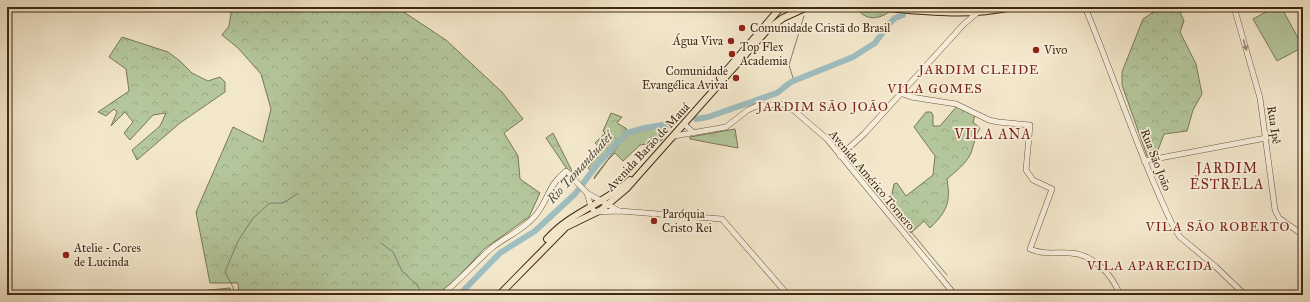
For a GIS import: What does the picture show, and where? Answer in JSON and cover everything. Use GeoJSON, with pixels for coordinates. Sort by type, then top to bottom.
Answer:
{"type":"FeatureCollection","features":[{"type":"Feature","properties":{"kind":"main road","name":"Avenida Barão de Mauá"},"geometry":{"type":"LineString","coordinates":[[494,295],[563,223],[602,201],[621,188],[644,165],[781,7]]}},
{"type":"Feature","properties":{"kind":"main road"},"geometry":{"type":"LineString","coordinates":[[785,7],[786,11],[792,13]]}},
{"type":"Feature","properties":{"kind":"main road","name":"Avenida Barão de Mauá"},"geometry":{"type":"LineString","coordinates":[[499,295],[561,232],[578,220],[597,213],[608,205],[639,176],[765,32],[783,18],[807,7]]}},
{"type":"Feature","properties":{"kind":"main road"},"geometry":{"type":"LineString","coordinates":[[876,7],[916,12],[978,12],[1012,7]]}},
{"type":"Feature","properties":{"kind":"main road"},"geometry":{"type":"LineString","coordinates":[[912,7],[944,9],[991,7]]}},
{"type":"Feature","properties":{"kind":"street","name":"Rua São João"},"geometry":{"type":"LineString","coordinates":[[1085,7],[1112,72],[1144,161],[1178,236],[1216,267],[1246,295]]}},
{"type":"Feature","properties":{"kind":"street","name":"Rua Ipê"},"geometry":{"type":"LineString","coordinates":[[1234,7],[1260,98],[1275,210],[1279,218],[1303,235]]}},
{"type":"Feature","properties":{"kind":"street"},"geometry":{"type":"LineString","coordinates":[[840,156],[864,134],[900,93],[978,12]]}},
{"type":"Feature","properties":{"kind":"street"},"geometry":{"type":"LineString","coordinates":[[900,93],[911,97],[956,104],[998,122],[1030,125],[1026,170],[1033,180],[1052,189],[1030,249],[1040,252],[1078,253],[1090,258],[1116,284],[1120,295]]}},
{"type":"Feature","properties":{"kind":"street","name":"Avenida Américo Tornero"},"geometry":{"type":"LineString","coordinates":[[674,136],[726,127],[748,110],[757,106],[782,104],[790,107],[827,139],[856,173],[924,260],[955,295]]}},
{"type":"Feature","properties":{"kind":"street"},"geometry":{"type":"LineString","coordinates":[[685,125],[694,133]]}},
{"type":"Feature","properties":{"kind":"street"},"geometry":{"type":"LineString","coordinates":[[1144,161],[1266,138]]}},
{"type":"Feature","properties":{"kind":"street"},"geometry":{"type":"LineString","coordinates":[[441,295],[464,277],[491,249],[530,222],[539,211],[553,182],[566,171],[587,193],[591,207],[597,213],[620,211],[722,219],[788,295]]}},
{"type":"Feature","properties":{"kind":"street"},"geometry":{"type":"LineString","coordinates":[[587,193],[620,211]]}},
{"type":"Feature","properties":{"kind":"green space"},"geometry":{"type":"Polygon","coordinates":[[[232,7],[396,7],[446,40],[502,92],[523,119],[504,133],[518,156],[520,179],[540,193],[529,217],[484,249],[449,287],[438,295],[239,295],[238,283],[210,283],[196,212],[233,127],[263,142],[271,109],[261,74],[238,48],[222,35],[229,26],[232,7]]]}},
{"type":"Feature","properties":{"kind":"green space"},"geometry":{"type":"Polygon","coordinates":[[[857,7],[890,11],[881,16],[872,18],[863,15],[857,7]]]}},
{"type":"Feature","properties":{"kind":"green space"},"geometry":{"type":"Polygon","coordinates":[[[1275,7],[1281,7],[1303,47],[1277,61],[1253,19],[1275,7]]]}},
{"type":"Feature","properties":{"kind":"green space"},"geometry":{"type":"Polygon","coordinates":[[[1170,9],[1179,10],[1184,21],[1180,32],[1196,64],[1202,94],[1193,110],[1187,131],[1164,134],[1157,153],[1147,156],[1122,85],[1122,72],[1143,19],[1155,11],[1170,9]]]}},
{"type":"Feature","properties":{"kind":"green space"},"geometry":{"type":"Polygon","coordinates":[[[122,37],[168,52],[192,73],[208,81],[220,77],[225,82],[225,92],[180,123],[137,160],[132,150],[160,126],[166,113],[153,115],[130,140],[124,133],[133,122],[125,112],[111,126],[117,112],[114,109],[106,116],[98,112],[129,91],[126,69],[109,57],[122,37]]]}},
{"type":"Feature","properties":{"kind":"green space"},"geometry":{"type":"Polygon","coordinates":[[[957,106],[975,115],[973,122],[980,128],[971,153],[964,164],[947,179],[948,201],[940,217],[930,228],[924,221],[911,233],[889,208],[894,184],[897,183],[906,196],[933,175],[935,156],[914,127],[926,112],[931,112],[933,115],[933,126],[940,126],[957,106]]]}},
{"type":"Feature","properties":{"kind":"green space"},"geometry":{"type":"Polygon","coordinates":[[[611,113],[622,117],[617,123],[627,129],[591,171],[588,168],[602,149],[595,143],[605,133],[603,131],[611,113]]]}},
{"type":"Feature","properties":{"kind":"green space"},"geometry":{"type":"Polygon","coordinates":[[[674,124],[661,141],[657,141],[656,138],[648,140],[647,144],[640,145],[623,161],[615,153],[594,179],[595,176],[627,135],[649,128],[674,124]]]}},
{"type":"Feature","properties":{"kind":"green space"},"geometry":{"type":"Polygon","coordinates":[[[735,129],[738,148],[690,139],[690,137],[735,129]]]}},
{"type":"Feature","properties":{"kind":"green space"},"geometry":{"type":"Polygon","coordinates":[[[553,133],[573,173],[571,175],[546,138],[553,133]]]}},
{"type":"Feature","properties":{"kind":"green space"},"geometry":{"type":"Polygon","coordinates":[[[230,288],[231,295],[200,295],[200,291],[230,288]]]}},
{"type":"Feature","properties":{"kind":"waterway","name":"Rio Tamanduateí"},"geometry":{"type":"LineString","coordinates":[[696,119],[708,117],[777,93],[791,82],[853,57],[875,43],[889,24],[895,18],[903,15]]}},
{"type":"Feature","properties":{"kind":"waterway"},"geometry":{"type":"LineString","coordinates":[[794,81],[789,65],[804,16]]}},
{"type":"Feature","properties":{"kind":"waterway","name":"Rio Tamanduateí"},"geometry":{"type":"LineString","coordinates":[[459,295],[500,253],[535,231],[575,194],[597,165],[627,133],[674,123]]}},
{"type":"Feature","properties":{"kind":"waterway"},"geometry":{"type":"LineString","coordinates":[[866,171],[874,187],[947,275]]}},
{"type":"Feature","properties":{"kind":"waterway"},"geometry":{"type":"LineString","coordinates":[[234,295],[233,287],[225,272],[238,241],[253,218],[270,203],[283,203],[297,194]]}},
{"type":"Feature","properties":{"kind":"waterway"},"geometry":{"type":"LineString","coordinates":[[381,243],[393,252],[402,271],[417,285],[423,295]]}},
{"type":"Feature","properties":{"kind":"place","name":"Comunidade Cristã do Brasil"},"geometry":{"type":"Point","coordinates":[742,28]}},
{"type":"Feature","properties":{"kind":"place","name":"Água Viva"},"geometry":{"type":"Point","coordinates":[731,41]}},
{"type":"Feature","properties":{"kind":"place","name":"Vivo"},"geometry":{"type":"Point","coordinates":[1036,50]}},
{"type":"Feature","properties":{"kind":"place","name":"Top Flex Academia"},"geometry":{"type":"Point","coordinates":[732,54]}},
{"type":"Feature","properties":{"kind":"place","name":"Comunidade Evangélica Avivai"},"geometry":{"type":"Point","coordinates":[736,78]}},
{"type":"Feature","properties":{"kind":"place","name":"Paróquia Cristo Rei"},"geometry":{"type":"Point","coordinates":[654,221]}},
{"type":"Feature","properties":{"kind":"place","name":"Atelie - Cores de Lucinda"},"geometry":{"type":"Point","coordinates":[66,255]}},
{"type":"Feature","properties":{"kind":"district","name":"JARDIM CLEIDE"},"geometry":{"type":"Point","coordinates":[979,70]}},
{"type":"Feature","properties":{"kind":"district","name":"VILA GOMES"},"geometry":{"type":"Point","coordinates":[935,89]}},
{"type":"Feature","properties":{"kind":"district","name":"JARDIM SÃO JOÃO"},"geometry":{"type":"Point","coordinates":[823,107]}},
{"type":"Feature","properties":{"kind":"district","name":"VILA ANA"},"geometry":{"type":"Point","coordinates":[993,134]}},
{"type":"Feature","properties":{"kind":"district","name":"JARDIM ESTRELA"},"geometry":{"type":"Point","coordinates":[1227,176]}},
{"type":"Feature","properties":{"kind":"district","name":"VILA SÃO ROBERTO"},"geometry":{"type":"Point","coordinates":[1218,227]}},
{"type":"Feature","properties":{"kind":"district","name":"VILA APARECIDA"},"geometry":{"type":"Point","coordinates":[1150,266]}}]}
